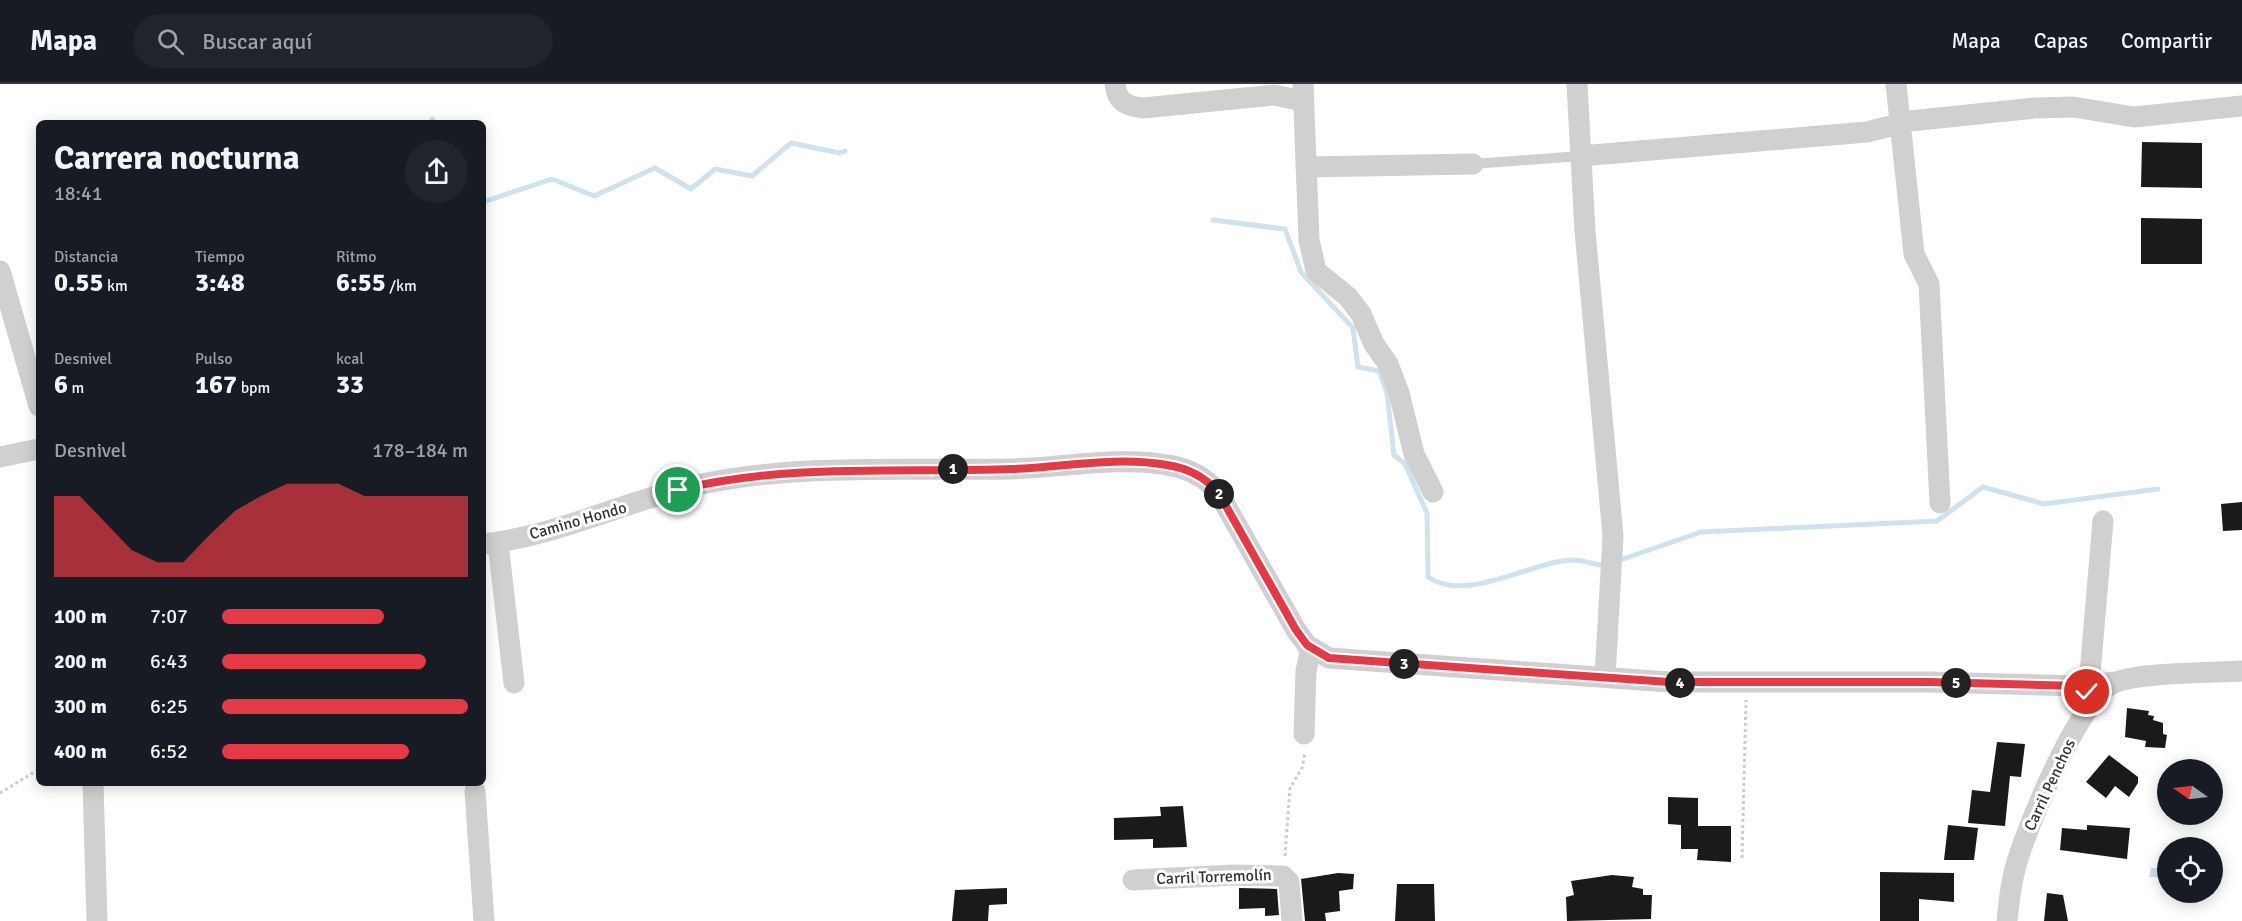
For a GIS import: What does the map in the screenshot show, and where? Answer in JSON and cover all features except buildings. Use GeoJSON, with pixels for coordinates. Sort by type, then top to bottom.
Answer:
{"type":"FeatureCollection","features":[{"type":"Feature","properties":{"kind":"street"},"geometry":{"type":"LineString","coordinates":[[1115,84],[1119,101],[1124,105],[1143,108],[1303,92],[1309,240],[1313,265],[1361,314],[1374,344],[1388,364],[1399,393],[1414,454],[1433,492]]}},
{"type":"Feature","properties":{"kind":"street"},"geometry":{"type":"LineString","coordinates":[[1577,84],[1580,156],[1613,536],[1605,676]]}},
{"type":"Feature","properties":{"kind":"street"},"geometry":{"type":"LineString","coordinates":[[1896,84],[1914,254],[1929,284],[1935,352],[1940,503]]}},
{"type":"Feature","properties":{"kind":"street"},"geometry":{"type":"LineString","coordinates":[[1580,156],[1867,132],[1899,124],[2035,108],[2073,107],[2133,117],[2242,106]]}},
{"type":"Feature","properties":{"kind":"street"},"geometry":{"type":"LineString","coordinates":[[1306,167],[1473,164]]}},
{"type":"Feature","properties":{"kind":"street"},"geometry":{"type":"LineString","coordinates":[[0,271],[32,353],[36,383]]}},
{"type":"Feature","properties":{"kind":"street"},"geometry":{"type":"LineString","coordinates":[[0,457],[36,450]]}},
{"type":"Feature","properties":{"kind":"street","name":"Camino Hondo"},"geometry":{"type":"LineString","coordinates":[[491,543],[563,527],[678,490],[752,478],[795,473],[1011,469],[1139,462],[1165,464],[1202,477],[1218,492],[1290,620],[1311,648],[1329,658],[1343,661],[1605,676],[1669,682],[1929,682],[2094,691]]}},
{"type":"Feature","properties":{"kind":"street","name":"Carril Penchos"},"geometry":{"type":"LineString","coordinates":[[2007,921],[2013,878],[2025,837],[2094,691],[2086,680],[2092,663],[2103,521]]}},
{"type":"Feature","properties":{"kind":"street"},"geometry":{"type":"LineString","coordinates":[[491,543],[514,683]]}},
{"type":"Feature","properties":{"kind":"street"},"geometry":{"type":"LineString","coordinates":[[1304,734],[1305,670],[1311,648]]}},
{"type":"Feature","properties":{"kind":"street"},"geometry":{"type":"LineString","coordinates":[[2094,691],[2142,678],[2242,671]]}},
{"type":"Feature","properties":{"kind":"street"},"geometry":{"type":"LineString","coordinates":[[93,786],[97,921]]}},
{"type":"Feature","properties":{"kind":"street"},"geometry":{"type":"LineString","coordinates":[[476,791],[484,921]]}},
{"type":"Feature","properties":{"kind":"street","name":"Carril Torremolín"},"geometry":{"type":"LineString","coordinates":[[1133,880],[1234,875],[1283,876],[1289,882],[1292,921]]}},
{"type":"Feature","properties":{"kind":"lane"},"geometry":{"type":"LineString","coordinates":[[1473,164],[1580,156]]}},
{"type":"Feature","properties":{"kind":"path"},"geometry":{"type":"LineString","coordinates":[[1742,858],[1747,683]]}},
{"type":"Feature","properties":{"kind":"path"},"geometry":{"type":"LineString","coordinates":[[1283,876],[1290,788],[1302,768],[1305,754],[1304,734]]}},
{"type":"Feature","properties":{"kind":"path"},"geometry":{"type":"LineString","coordinates":[[0,793],[36,771]]}},
{"type":"Feature","properties":{"kind":"water"},"geometry":{"type":"Polygon","coordinates":[[[2151,868],[2157,868],[2157,877],[2149,877],[2151,868]]]}},
{"type":"Feature","properties":{"kind":"waterway"},"geometry":{"type":"LineString","coordinates":[[486,201],[552,179],[594,196],[655,168],[691,189],[715,169],[752,176],[791,143],[840,153],[845,151]]}},
{"type":"Feature","properties":{"kind":"waterway"},"geometry":{"type":"LineString","coordinates":[[1213,220],[1285,229],[1301,272],[1353,328],[1358,367],[1379,371],[1387,393],[1394,455],[1405,464],[1427,513],[1428,577],[1444,584],[1461,586],[1480,584],[1556,562],[1576,560],[1601,565]]}},
{"type":"Feature","properties":{"kind":"waterway"},"geometry":{"type":"LineString","coordinates":[[1623,559],[1701,532],[1937,521],[1983,487],[2044,504],[2158,489]]}},
{"type":"Feature","properties":{"kind":"route"},"geometry":{"type":"LineString","coordinates":[[678,490],[716,482],[795,473],[1011,469],[1139,462],[1165,464],[1202,477],[1218,492],[1296,630],[1307,645],[1329,658],[1343,661],[1485,667],[1669,682],[1929,682],[2079,686],[2087,692]]}}]}
